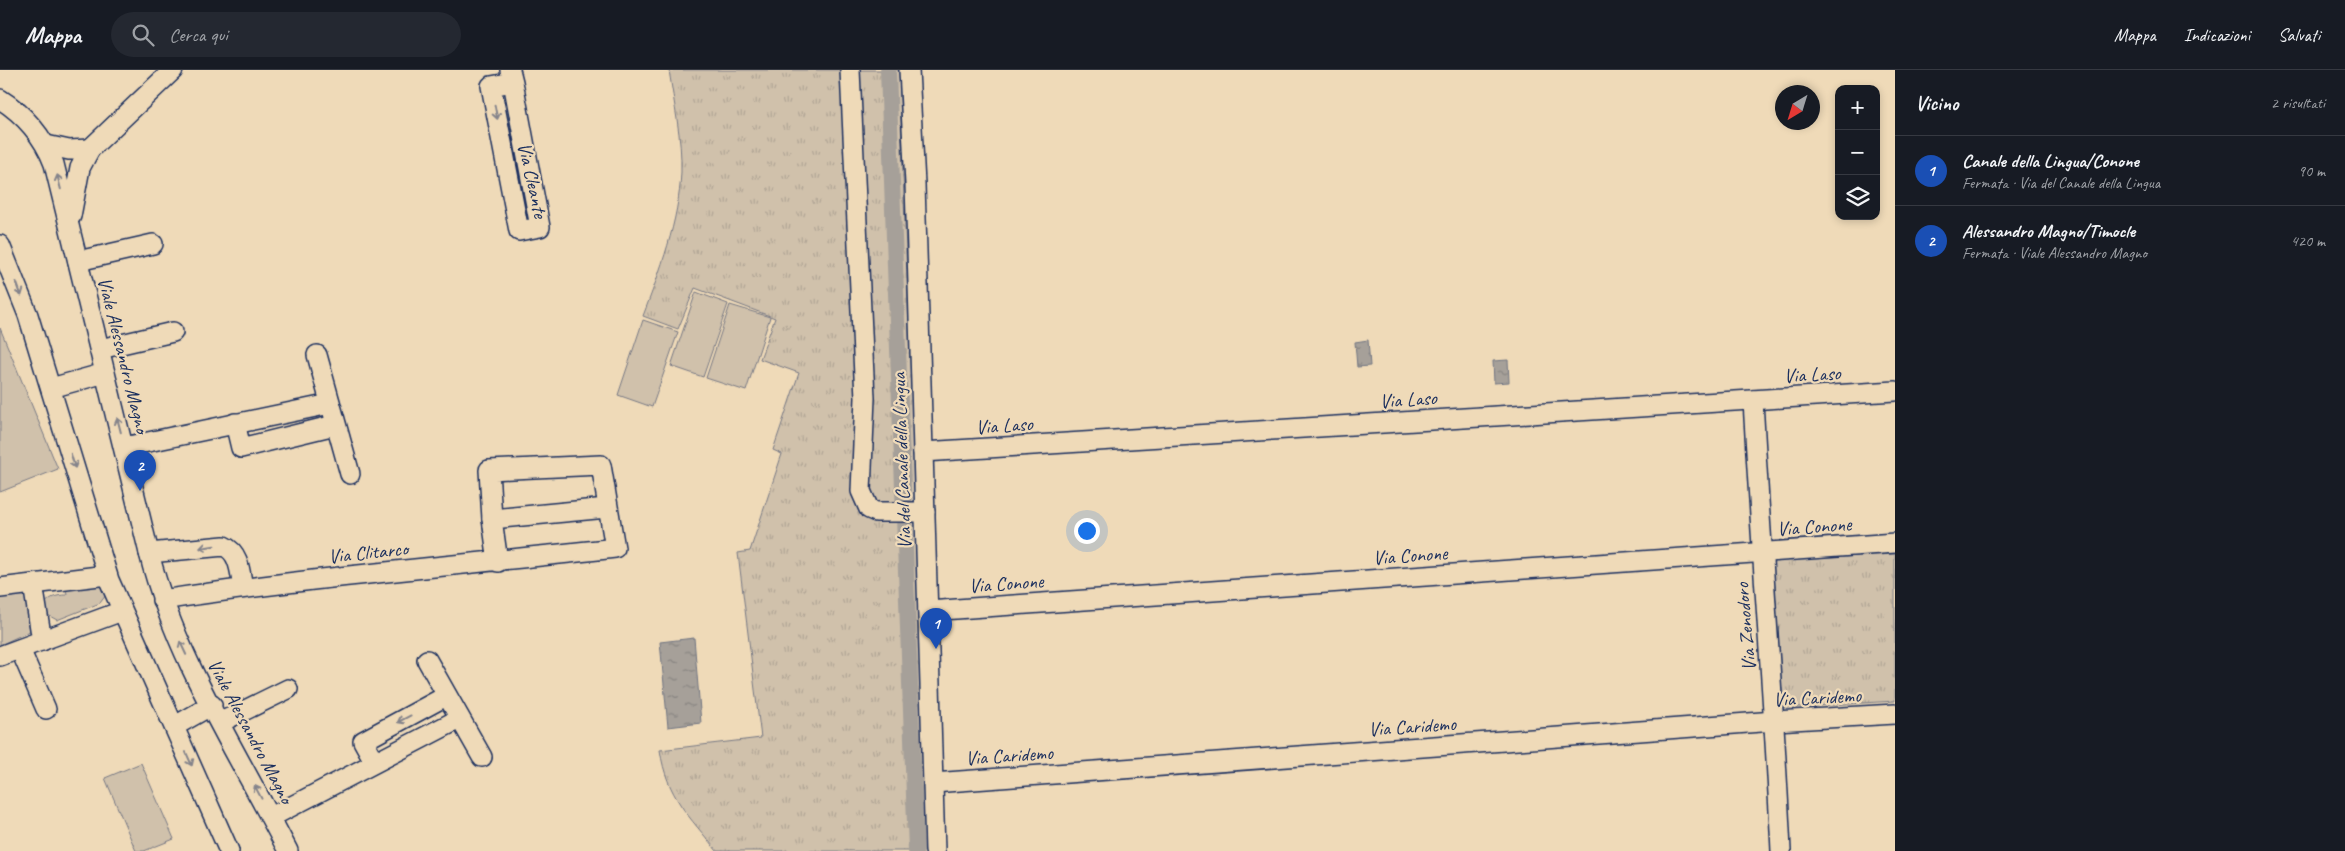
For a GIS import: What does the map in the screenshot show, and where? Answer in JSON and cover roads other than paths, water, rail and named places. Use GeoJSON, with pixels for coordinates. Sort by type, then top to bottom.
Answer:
{"type":"FeatureCollection","features":[{"type":"Feature","properties":{"kind":"street"},"geometry":{"type":"LineString","coordinates":[[69,225],[80,168],[90,149],[173,70]]}},
{"type":"Feature","properties":{"kind":"street"},"geometry":{"type":"LineString","coordinates":[[850,70],[865,398],[861,491],[869,509],[886,513],[918,512]]}},
{"type":"Feature","properties":{"kind":"street","name":"Via del Canale della Lingua"},"geometry":{"type":"LineString","coordinates":[[909,70],[923,452],[918,512],[928,611],[936,851]]}},
{"type":"Feature","properties":{"kind":"street","name":"Via Cleante"},"geometry":{"type":"LineString","coordinates":[[511,76],[540,227],[519,231],[491,86],[511,76]]}},
{"type":"Feature","properties":{"kind":"street","name":"Viale Alessandro Magno"},"geometry":{"type":"LineString","coordinates":[[0,99],[27,120],[46,145],[54,164],[162,600],[179,641],[288,851]]}},
{"type":"Feature","properties":{"kind":"street"},"geometry":{"type":"LineString","coordinates":[[46,145],[69,150],[90,149]]}},
{"type":"Feature","properties":{"kind":"street"},"geometry":{"type":"LineString","coordinates":[[78,261],[153,244]]}},
{"type":"Feature","properties":{"kind":"street"},"geometry":{"type":"LineString","coordinates":[[0,245],[24,302],[107,574],[229,851]]}},
{"type":"Feature","properties":{"kind":"street"},"geometry":{"type":"LineString","coordinates":[[100,350],[173,332]]}},
{"type":"Feature","properties":{"kind":"street"},"geometry":{"type":"LineString","coordinates":[[318,355],[335,425],[350,474]]}},
{"type":"Feature","properties":{"kind":"street"},"geometry":{"type":"LineString","coordinates":[[51,388],[105,373]]}},
{"type":"Feature","properties":{"kind":"street","name":"Via Laso"},"geometry":{"type":"LineString","coordinates":[[923,452],[1895,391]]}},
{"type":"Feature","properties":{"kind":"street","name":"Via Zenodoro"},"geometry":{"type":"LineString","coordinates":[[1753,400],[1775,721],[1781,851]]}},
{"type":"Feature","properties":{"kind":"street"},"geometry":{"type":"LineString","coordinates":[[124,447],[330,404]]}},
{"type":"Feature","properties":{"kind":"street"},"geometry":{"type":"LineString","coordinates":[[235,423],[241,448],[335,425]]}},
{"type":"Feature","properties":{"kind":"street","name":"Via Clitarco"},"geometry":{"type":"LineString","coordinates":[[162,600],[243,588],[498,562],[615,548],[601,465],[490,470],[492,519],[498,562]]}},
{"type":"Feature","properties":{"kind":"street"},"geometry":{"type":"LineString","coordinates":[[492,519],[607,508]]}},
{"type":"Feature","properties":{"kind":"street","name":"Via Conone"},"geometry":{"type":"LineString","coordinates":[[928,611],[1895,543]]}},
{"type":"Feature","properties":{"kind":"street"},"geometry":{"type":"LineString","coordinates":[[149,553],[224,546],[231,550],[236,558],[243,588]]}},
{"type":"Feature","properties":{"kind":"street"},"geometry":{"type":"LineString","coordinates":[[0,588],[107,574]]}},
{"type":"Feature","properties":{"kind":"street"},"geometry":{"type":"LineString","coordinates":[[33,584],[42,641]]}},
{"type":"Feature","properties":{"kind":"street"},"geometry":{"type":"LineString","coordinates":[[0,656],[122,611]]}},
{"type":"Feature","properties":{"kind":"street"},"geometry":{"type":"LineString","coordinates":[[20,648],[46,709]]}},
{"type":"Feature","properties":{"kind":"street"},"geometry":{"type":"LineString","coordinates":[[428,660],[446,696],[482,757]]}},
{"type":"Feature","properties":{"kind":"street"},"geometry":{"type":"LineString","coordinates":[[221,722],[288,689]]}},
{"type":"Feature","properties":{"kind":"street"},"geometry":{"type":"LineString","coordinates":[[374,761],[363,741],[446,696]]}},
{"type":"Feature","properties":{"kind":"street"},"geometry":{"type":"LineString","coordinates":[[175,726],[212,706]]}},
{"type":"Feature","properties":{"kind":"street","name":"Via Caridemo"},"geometry":{"type":"LineString","coordinates":[[933,783],[1775,721],[1895,714]]}},
{"type":"Feature","properties":{"kind":"street"},"geometry":{"type":"LineString","coordinates":[[271,817],[374,761],[459,719]]}},
{"type":"Feature","properties":{"kind":"water"},"geometry":{"type":"Polygon","coordinates":[[[1368,340],[1370,366],[1357,367],[1355,342],[1368,340]]]}},
{"type":"Feature","properties":{"kind":"water"},"geometry":{"type":"Polygon","coordinates":[[[1508,360],[1509,382],[1494,383],[1493,361],[1508,360]]]}},
{"type":"Feature","properties":{"kind":"water"},"geometry":{"type":"Polygon","coordinates":[[[694,638],[701,723],[668,727],[660,642],[694,638]]]}},
{"type":"Feature","properties":{"kind":"waterway"},"geometry":{"type":"LineString","coordinates":[[888,70],[916,851]]}},
{"type":"Feature","properties":{"kind":"place","name":"Alessandro Magno/Timocle"},"geometry":{"type":"Point","coordinates":[140,491]}},
{"type":"Feature","properties":{"kind":"place","name":"Canale della Lingua/Conone"},"geometry":{"type":"Point","coordinates":[936,649]}}]}
